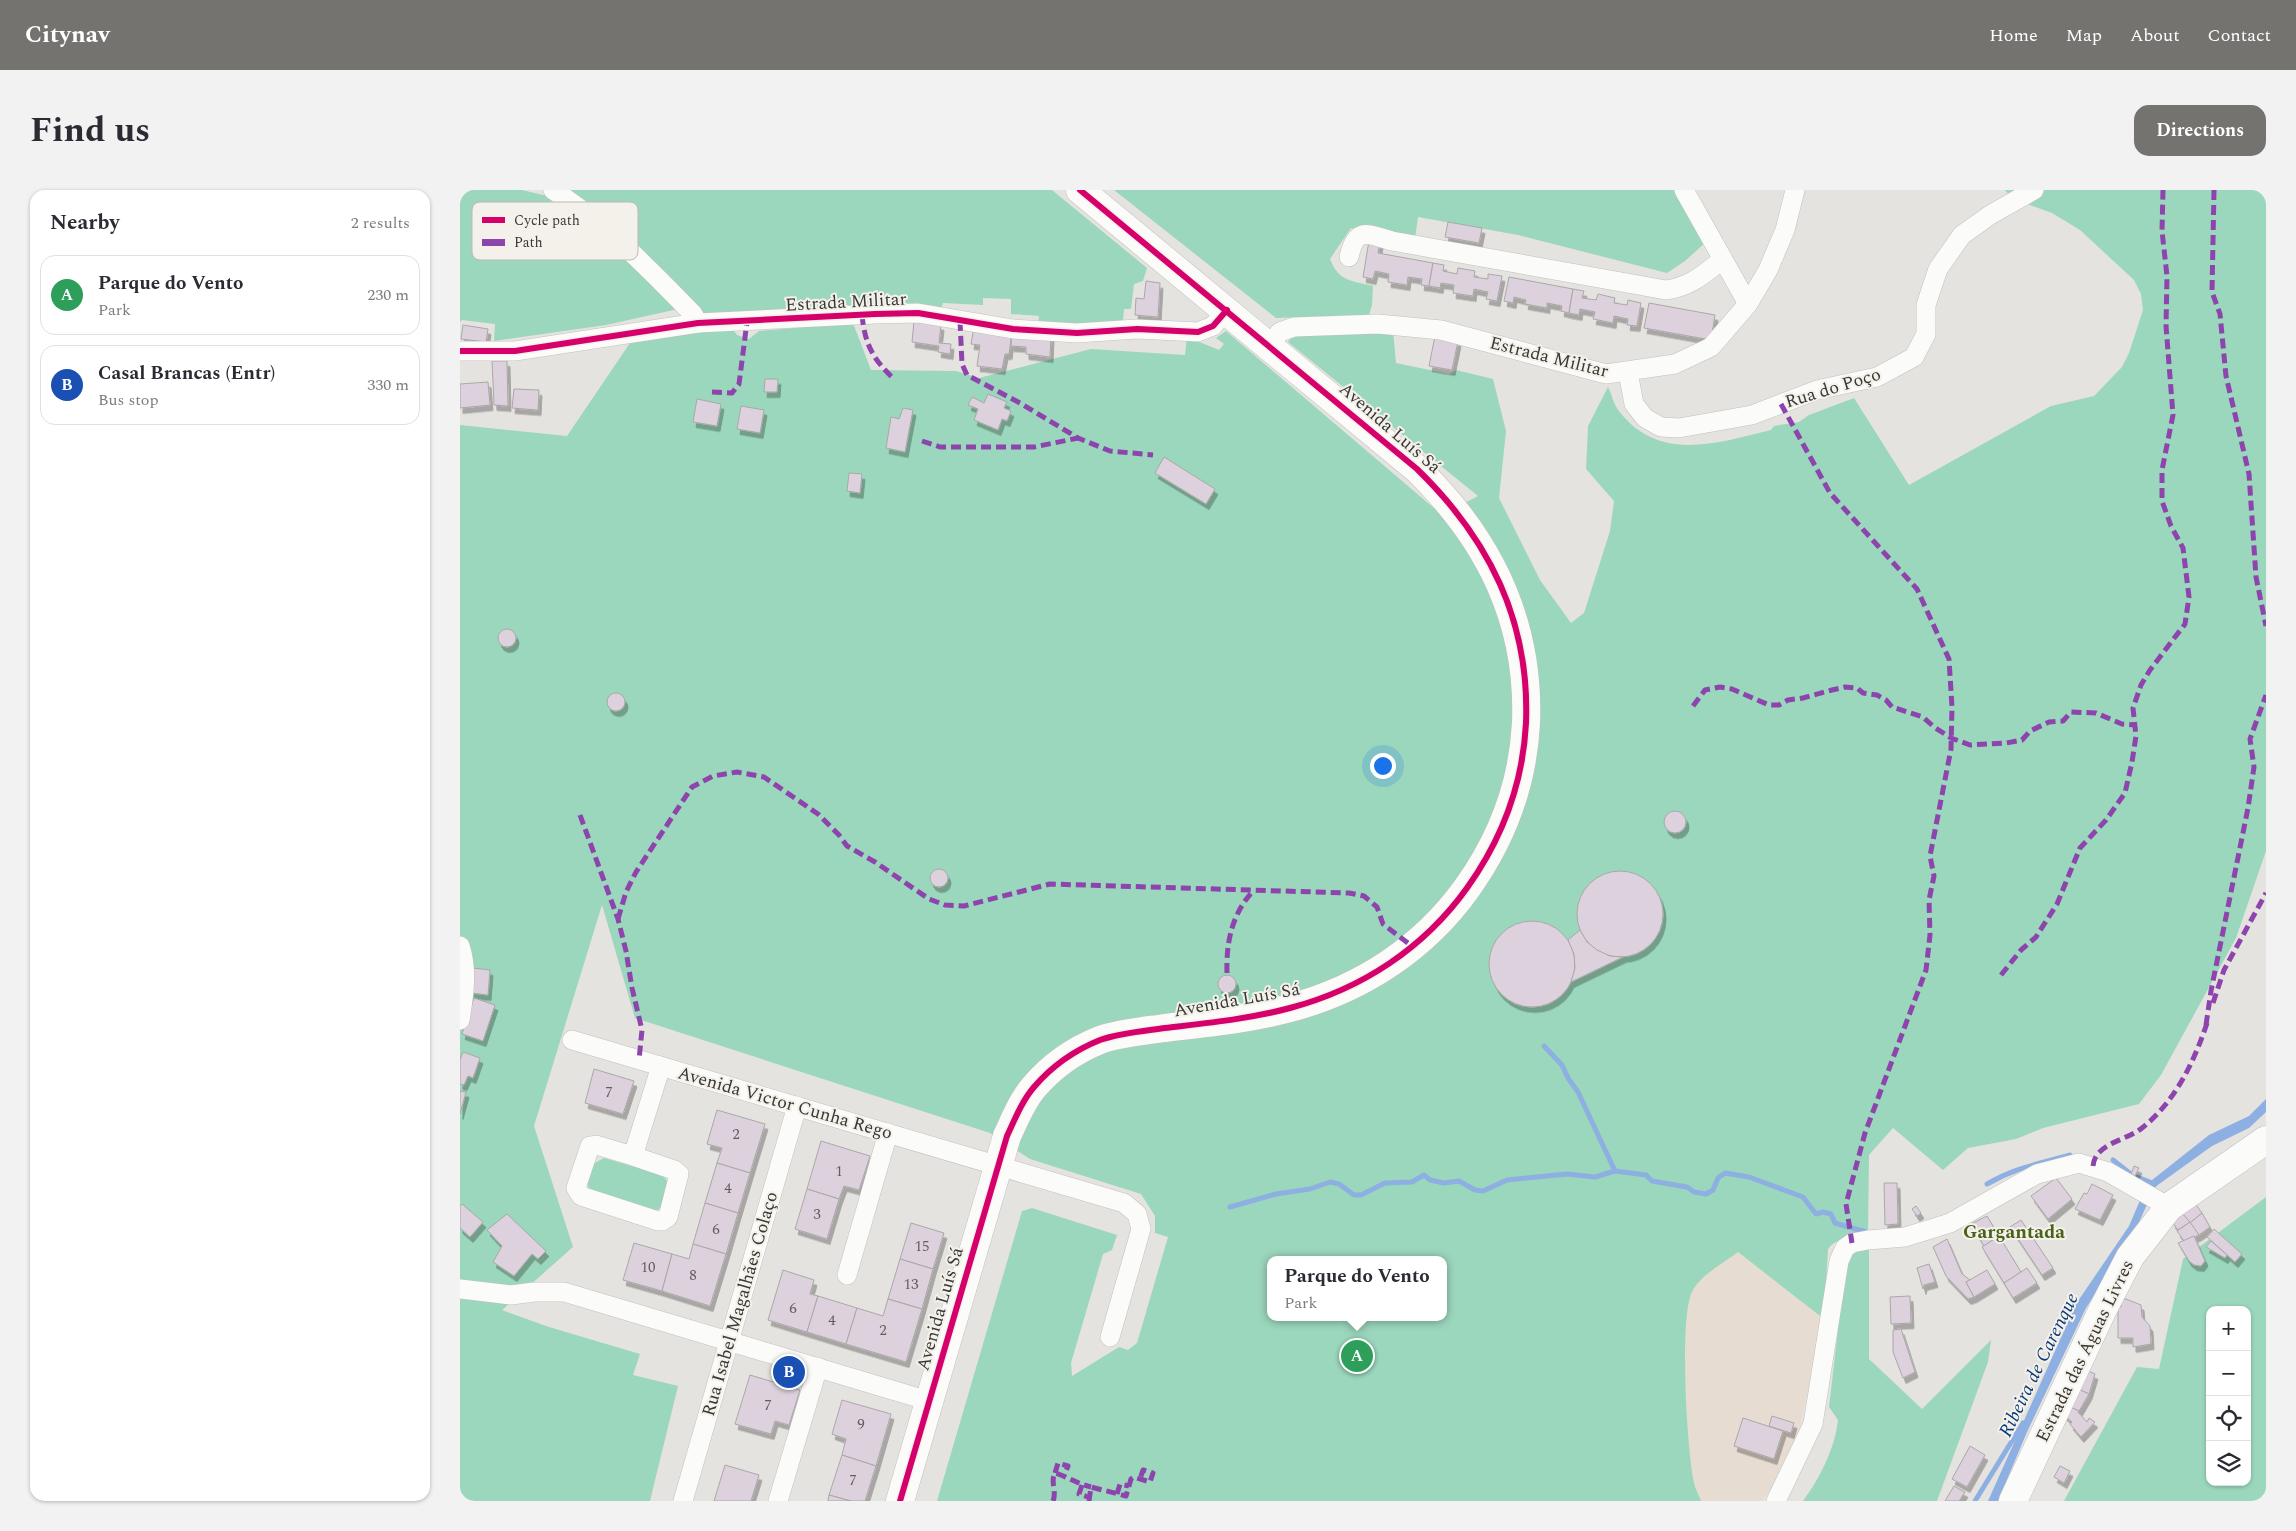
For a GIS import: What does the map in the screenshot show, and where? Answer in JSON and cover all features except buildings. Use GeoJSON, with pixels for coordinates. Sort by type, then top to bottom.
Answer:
{"type":"FeatureCollection","features":[{"type":"Feature","properties":{"kind":"street"},"geometry":{"type":"LineString","coordinates":[[553,190],[572,202]]}},
{"type":"Feature","properties":{"kind":"street","name":"Avenida Luís Sá"},"geometry":{"type":"LineString","coordinates":[[900,1501],[1007,1136],[1021,1106],[1034,1087],[1077,1051],[1101,1040],[1138,1032],[1239,1019],[1289,1009],[1324,998],[1387,967],[1413,947],[1455,906],[1481,868],[1499,835],[1512,800],[1525,740],[1525,683],[1520,643],[1512,614],[1491,564],[1461,516],[1439,490],[1418,470],[1080,190]]}},
{"type":"Feature","properties":{"kind":"street"},"geometry":{"type":"LineString","coordinates":[[1684,190],[1748,304]]}},
{"type":"Feature","properties":{"kind":"street","name":"Estrada Militar"},"geometry":{"type":"LineString","coordinates":[[1269,345],[1280,332],[1294,327],[1378,324],[1441,330],[1606,374],[1675,364],[1711,347],[1748,304],[1768,270],[1785,230],[1795,190]]}},
{"type":"Feature","properties":{"kind":"street","name":"Rua do Poço"},"geometry":{"type":"LineString","coordinates":[[1628,372],[1634,404],[1645,418],[1661,427],[1679,428],[1752,415],[1817,390],[1877,377],[1914,357],[1926,334],[1926,305],[1938,269],[1962,235],[1990,215],[2034,190]]}},
{"type":"Feature","properties":{"kind":"street"},"geometry":{"type":"LineString","coordinates":[[1349,257],[1352,242],[1359,236],[1368,234],[1392,241],[1666,290],[1693,282],[1722,260]]}},
{"type":"Feature","properties":{"kind":"street"},"geometry":{"type":"LineString","coordinates":[[638,260],[693,314],[698,323]]}},
{"type":"Feature","properties":{"kind":"street","name":"Estrada Militar"},"geometry":{"type":"LineString","coordinates":[[460,351],[515,351],[698,323],[918,313],[1013,329],[1077,333],[1137,329],[1198,332],[1212,326],[1227,310]]}},
{"type":"Feature","properties":{"kind":"street"},"geometry":{"type":"LineString","coordinates":[[460,946],[463,955],[464,977],[460,1020]]}},
{"type":"Feature","properties":{"kind":"street","name":"Avenida Victor Cunha Rego"},"geometry":{"type":"LineString","coordinates":[[572,1040],[1124,1203],[1137,1214],[1141,1229],[1110,1337]]}},
{"type":"Feature","properties":{"kind":"street"},"geometry":{"type":"LineString","coordinates":[[633,1156],[661,1066]]}},
{"type":"Feature","properties":{"kind":"street","name":"Rua Isabel Magalhães Colaço"},"geometry":{"type":"LineString","coordinates":[[683,1501],[797,1106]]}},
{"type":"Feature","properties":{"kind":"street"},"geometry":{"type":"LineString","coordinates":[[847,1275],[888,1133]]}},
{"type":"Feature","properties":{"kind":"street","name":"Estrada das Águas Livres"},"geometry":{"type":"LineString","coordinates":[[2014,1501],[2103,1309],[2162,1202],[2266,1140]]}},
{"type":"Feature","properties":{"kind":"street"},"geometry":{"type":"LineString","coordinates":[[596,1145],[633,1156],[674,1170],[679,1174],[668,1217],[665,1220],[658,1220],[590,1199],[577,1192],[590,1146],[596,1145]]}},
{"type":"Feature","properties":{"kind":"street"},"geometry":{"type":"LineString","coordinates":[[1776,1501],[1813,1424],[1839,1261],[1845,1248],[1852,1243],[1905,1237],[1950,1223],[2037,1174],[2079,1163],[2108,1172],[2162,1202]]}},
{"type":"Feature","properties":{"kind":"street"},"geometry":{"type":"LineString","coordinates":[[460,1289],[511,1295],[534,1292],[564,1292],[730,1340],[929,1401]]}},
{"type":"Feature","properties":{"kind":"street"},"geometry":{"type":"LineString","coordinates":[[778,1501],[818,1368]]}},
{"type":"Feature","properties":{"kind":"shaded area"},"geometry":{"type":"Polygon","coordinates":[[[1637,1229],[1738,1252],[1824,1319],[1800,1426],[1785,1472],[1761,1501],[1630,1501],[1637,1229]]]}},
{"type":"Feature","properties":{"kind":"green space"},"geometry":{"type":"Polygon","coordinates":[[[460,190],[522,190],[566,202],[472,202],[472,260],[627,260],[678,309],[606,325],[494,341],[495,324],[462,320],[460,322],[460,190]]]}},
{"type":"Feature","properties":{"kind":"green space"},"geometry":{"type":"Polygon","coordinates":[[[566,190],[1052,190],[1147,268],[1143,281],[1134,284],[1131,309],[1124,309],[1123,321],[1080,328],[1038,325],[1039,316],[1011,314],[1011,299],[983,298],[983,305],[943,303],[941,309],[704,316],[638,256],[638,202],[579,202],[566,190]]]}},
{"type":"Feature","properties":{"kind":"green space"},"geometry":{"type":"Polygon","coordinates":[[[1114,190],[1675,190],[1705,243],[1685,261],[1667,273],[1518,235],[1418,217],[1415,239],[1351,228],[1330,259],[1337,272],[1342,276],[1352,281],[1373,286],[1372,305],[1369,315],[1276,318],[1114,190]]]}},
{"type":"Feature","properties":{"kind":"green space"},"geometry":{"type":"Polygon","coordinates":[[[2005,190],[2266,190],[2266,851],[2236,938],[2161,1075],[2139,1104],[2043,1128],[2016,1139],[1968,1148],[1943,1170],[1893,1128],[1869,1155],[1868,1234],[1852,1236],[1841,1240],[1828,1249],[1824,1319],[1738,1252],[1701,1280],[1692,1292],[1688,1306],[1685,1356],[1691,1467],[1701,1501],[937,1501],[1022,1211],[1032,1208],[1117,1235],[1112,1250],[1103,1254],[1071,1363],[1072,1376],[1119,1347],[1128,1350],[1137,1343],[1168,1237],[1155,1233],[1155,1216],[1141,1194],[1030,1159],[990,1133],[635,1018],[602,905],[534,1126],[573,1247],[502,1310],[549,1327],[640,1354],[633,1375],[678,1386],[650,1501],[460,1501],[460,425],[567,436],[632,340],[731,327],[737,335],[749,339],[759,331],[853,323],[871,370],[956,371],[979,378],[1091,349],[1185,355],[1187,337],[1219,350],[1224,344],[1216,338],[1226,331],[1442,515],[1478,496],[1288,342],[1294,334],[1393,331],[1396,363],[1449,374],[1456,370],[1493,379],[1506,431],[1499,498],[1540,580],[1571,623],[1584,613],[1610,531],[1614,501],[1586,469],[1588,426],[1608,387],[1619,411],[1635,427],[1652,438],[1670,443],[1690,445],[1730,440],[1771,430],[1774,426],[1799,422],[1809,415],[1854,398],[1909,485],[2051,406],[2094,396],[2122,367],[2129,353],[2143,310],[2141,294],[2134,280],[2080,230],[2052,213],[2011,198],[2005,190]]]}},
{"type":"Feature","properties":{"kind":"green space"},"geometry":{"type":"Polygon","coordinates":[[[604,1158],[663,1175],[668,1183],[663,1207],[655,1211],[589,1189],[586,1178],[591,1165],[604,1158]]]}},
{"type":"Feature","properties":{"kind":"green space"},"geometry":{"type":"Polygon","coordinates":[[[2266,1197],[2266,1501],[2064,1501],[2137,1367],[2159,1369],[2183,1259],[2266,1197]]]}},
{"type":"Feature","properties":{"kind":"green space"},"geometry":{"type":"Polygon","coordinates":[[[1869,1247],[1869,1359],[1922,1409],[1991,1340],[1988,1362],[1937,1501],[1803,1501],[1826,1462],[1834,1441],[1838,1420],[1829,1407],[1846,1261],[1855,1252],[1869,1247]]]}},
{"type":"Feature","properties":{"kind":"water"},"geometry":{"type":"Polygon","coordinates":[[[2266,1099],[2266,1112],[2249,1128],[2212,1146],[2155,1187],[2135,1231],[2086,1308],[2027,1432],[1998,1501],[1988,1501],[2076,1304],[2129,1226],[2147,1184],[2209,1135],[2249,1116],[2266,1099]]]}},
{"type":"Feature","properties":{"kind":"waterway"},"geometry":{"type":"LineString","coordinates":[[1544,1046],[1562,1065],[1578,1092],[1615,1171]]}},
{"type":"Feature","properties":{"kind":"waterway"},"geometry":{"type":"LineString","coordinates":[[1987,1184],[2018,1170],[2070,1155]]}},
{"type":"Feature","properties":{"kind":"waterway"},"geometry":{"type":"LineString","coordinates":[[2113,1160],[2132,1175],[2155,1184]]}},
{"type":"Feature","properties":{"kind":"waterway"},"geometry":{"type":"LineString","coordinates":[[1230,1207],[1276,1194],[1310,1189],[1330,1182],[1339,1184],[1354,1195],[1361,1195],[1385,1183],[1412,1182],[1424,1175],[1430,1180],[1444,1183],[1459,1181],[1475,1190],[1483,1191],[1507,1180],[1567,1174],[1595,1177],[1615,1171],[1646,1175],[1652,1181],[1687,1187],[1694,1192],[1706,1194],[1713,1190],[1718,1178],[1725,1173],[1749,1177],[1803,1197],[1816,1214],[1823,1212],[1831,1214],[1835,1223],[1866,1232]]}},
{"type":"Feature","properties":{"kind":"waterway","name":"Ribeira de Carenque"},"geometry":{"type":"LineString","coordinates":[[1975,1501],[2023,1423]]}},
{"type":"Feature","properties":{"kind":"marked path"},"geometry":{"type":"LineString","coordinates":[[2001,975],[2021,950],[2036,937],[2057,904],[2080,848],[2106,820],[2125,793],[2136,736],[2133,708],[2141,685],[2185,624],[2189,597],[2183,548],[2171,526],[2162,501],[2162,470],[2173,415],[2166,326],[2167,276],[2162,231],[2163,190]]}},
{"type":"Feature","properties":{"kind":"marked path"},"geometry":{"type":"LineString","coordinates":[[2214,190],[2212,292],[2220,314],[2226,376],[2249,474],[2256,577],[2266,626]]}},
{"type":"Feature","properties":{"kind":"marked path"},"geometry":{"type":"LineString","coordinates":[[862,315],[865,335],[871,351],[894,379]]}},
{"type":"Feature","properties":{"kind":"marked path"},"geometry":{"type":"LineString","coordinates":[[960,321],[962,364],[967,375],[1020,403],[1078,438],[1110,451],[1153,455]]}},
{"type":"Feature","properties":{"kind":"marked path"},"geometry":{"type":"LineString","coordinates":[[712,392],[732,393],[739,384],[747,322]]}},
{"type":"Feature","properties":{"kind":"marked path"},"geometry":{"type":"LineString","coordinates":[[1781,404],[1830,493],[1917,589],[1949,659],[1952,707],[1951,749],[1930,856],[1934,876],[1929,900],[1930,935],[1926,970],[1865,1133],[1846,1204],[1852,1243]]}},
{"type":"Feature","properties":{"kind":"marked path"},"geometry":{"type":"LineString","coordinates":[[922,441],[940,447],[1034,447],[1078,438]]}},
{"type":"Feature","properties":{"kind":"marked path"},"geometry":{"type":"LineString","coordinates":[[1693,706],[1705,690],[1720,687],[1732,689],[1769,705],[1779,705],[1788,700],[1845,687],[1857,688],[1863,693],[1877,695],[1886,700],[1892,707],[1923,717],[1951,738],[1970,745],[2022,740],[2030,731],[2049,722],[2063,721],[2071,712],[2096,713],[2122,724],[2135,725]]}},
{"type":"Feature","properties":{"kind":"marked path"},"geometry":{"type":"LineString","coordinates":[[2206,1025],[2211,991],[2248,808],[2254,767],[2250,739],[2266,695]]}},
{"type":"Feature","properties":{"kind":"marked path"},"geometry":{"type":"LineString","coordinates":[[618,919],[626,892],[636,872],[692,787],[713,776],[737,772],[764,777],[818,814],[847,846],[875,862],[929,899],[945,905],[964,906],[1050,884],[1349,893],[1364,896],[1377,907],[1383,924],[1413,947]]}},
{"type":"Feature","properties":{"kind":"marked path"},"geometry":{"type":"LineString","coordinates":[[580,815],[618,919],[626,951],[642,1030],[639,1060]]}},
{"type":"Feature","properties":{"kind":"marked path"},"geometry":{"type":"LineString","coordinates":[[1227,973],[1229,939],[1235,919],[1253,891]]}},
{"type":"Feature","properties":{"kind":"marked path"},"geometry":{"type":"LineString","coordinates":[[2213,1003],[2224,970],[2266,893]]}},
{"type":"Feature","properties":{"kind":"marked path"},"geometry":{"type":"LineString","coordinates":[[2093,1166],[2099,1152],[2112,1143],[2142,1128],[2165,1105],[2183,1079],[2197,1050],[2208,1020]]}},
{"type":"Feature","properties":{"kind":"marked path"},"geometry":{"type":"LineString","coordinates":[[1055,1473],[1058,1463],[1068,1466],[1064,1476]]}},
{"type":"Feature","properties":{"kind":"marked path"},"geometry":{"type":"LineString","coordinates":[[1089,1501],[1091,1487],[1126,1496],[1131,1479],[1134,1477],[1150,1482],[1153,1473],[1143,1470],[1140,1479]]}},
{"type":"Feature","properties":{"kind":"marked path"},"geometry":{"type":"LineString","coordinates":[[1053,1501],[1055,1473],[1091,1487]]}},
{"type":"Feature","properties":{"kind":"marked path"},"geometry":{"type":"LineString","coordinates":[[1117,1494],[1120,1484],[1129,1486]]}},
{"type":"Feature","properties":{"kind":"marked path"},"geometry":{"type":"LineString","coordinates":[[1082,1485],[1079,1494],[1088,1497]]}},
{"type":"Feature","properties":{"kind":"cycle path"},"geometry":{"type":"LineString","coordinates":[[900,1501],[1007,1136],[1022,1104],[1034,1087],[1064,1059],[1100,1040],[1132,1032],[1244,1018],[1275,1012],[1317,1000],[1342,990],[1366,978],[1389,963],[1411,947],[1450,910],[1467,888],[1491,850],[1515,789],[1524,745],[1526,723],[1525,686],[1521,650],[1512,616],[1500,584],[1484,553],[1465,524],[1443,496],[1417,469],[1080,190]]}},
{"type":"Feature","properties":{"kind":"cycle path"},"geometry":{"type":"LineString","coordinates":[[460,351],[515,351],[698,323],[875,314],[918,313],[1013,329],[1077,333],[1137,329],[1198,332],[1213,326],[1227,310]]}},
{"type":"Feature","properties":{"kind":"place","name":"Parque do Vento"},"geometry":{"type":"Point","coordinates":[1357,1356]}},
{"type":"Feature","properties":{"kind":"place","name":"Casal Brancas (Entr)"},"geometry":{"type":"Point","coordinates":[789,1372]}},
{"type":"Feature","properties":{"kind":"district","name":"Gargantada"},"geometry":{"type":"Point","coordinates":[2014,1232]}}]}
